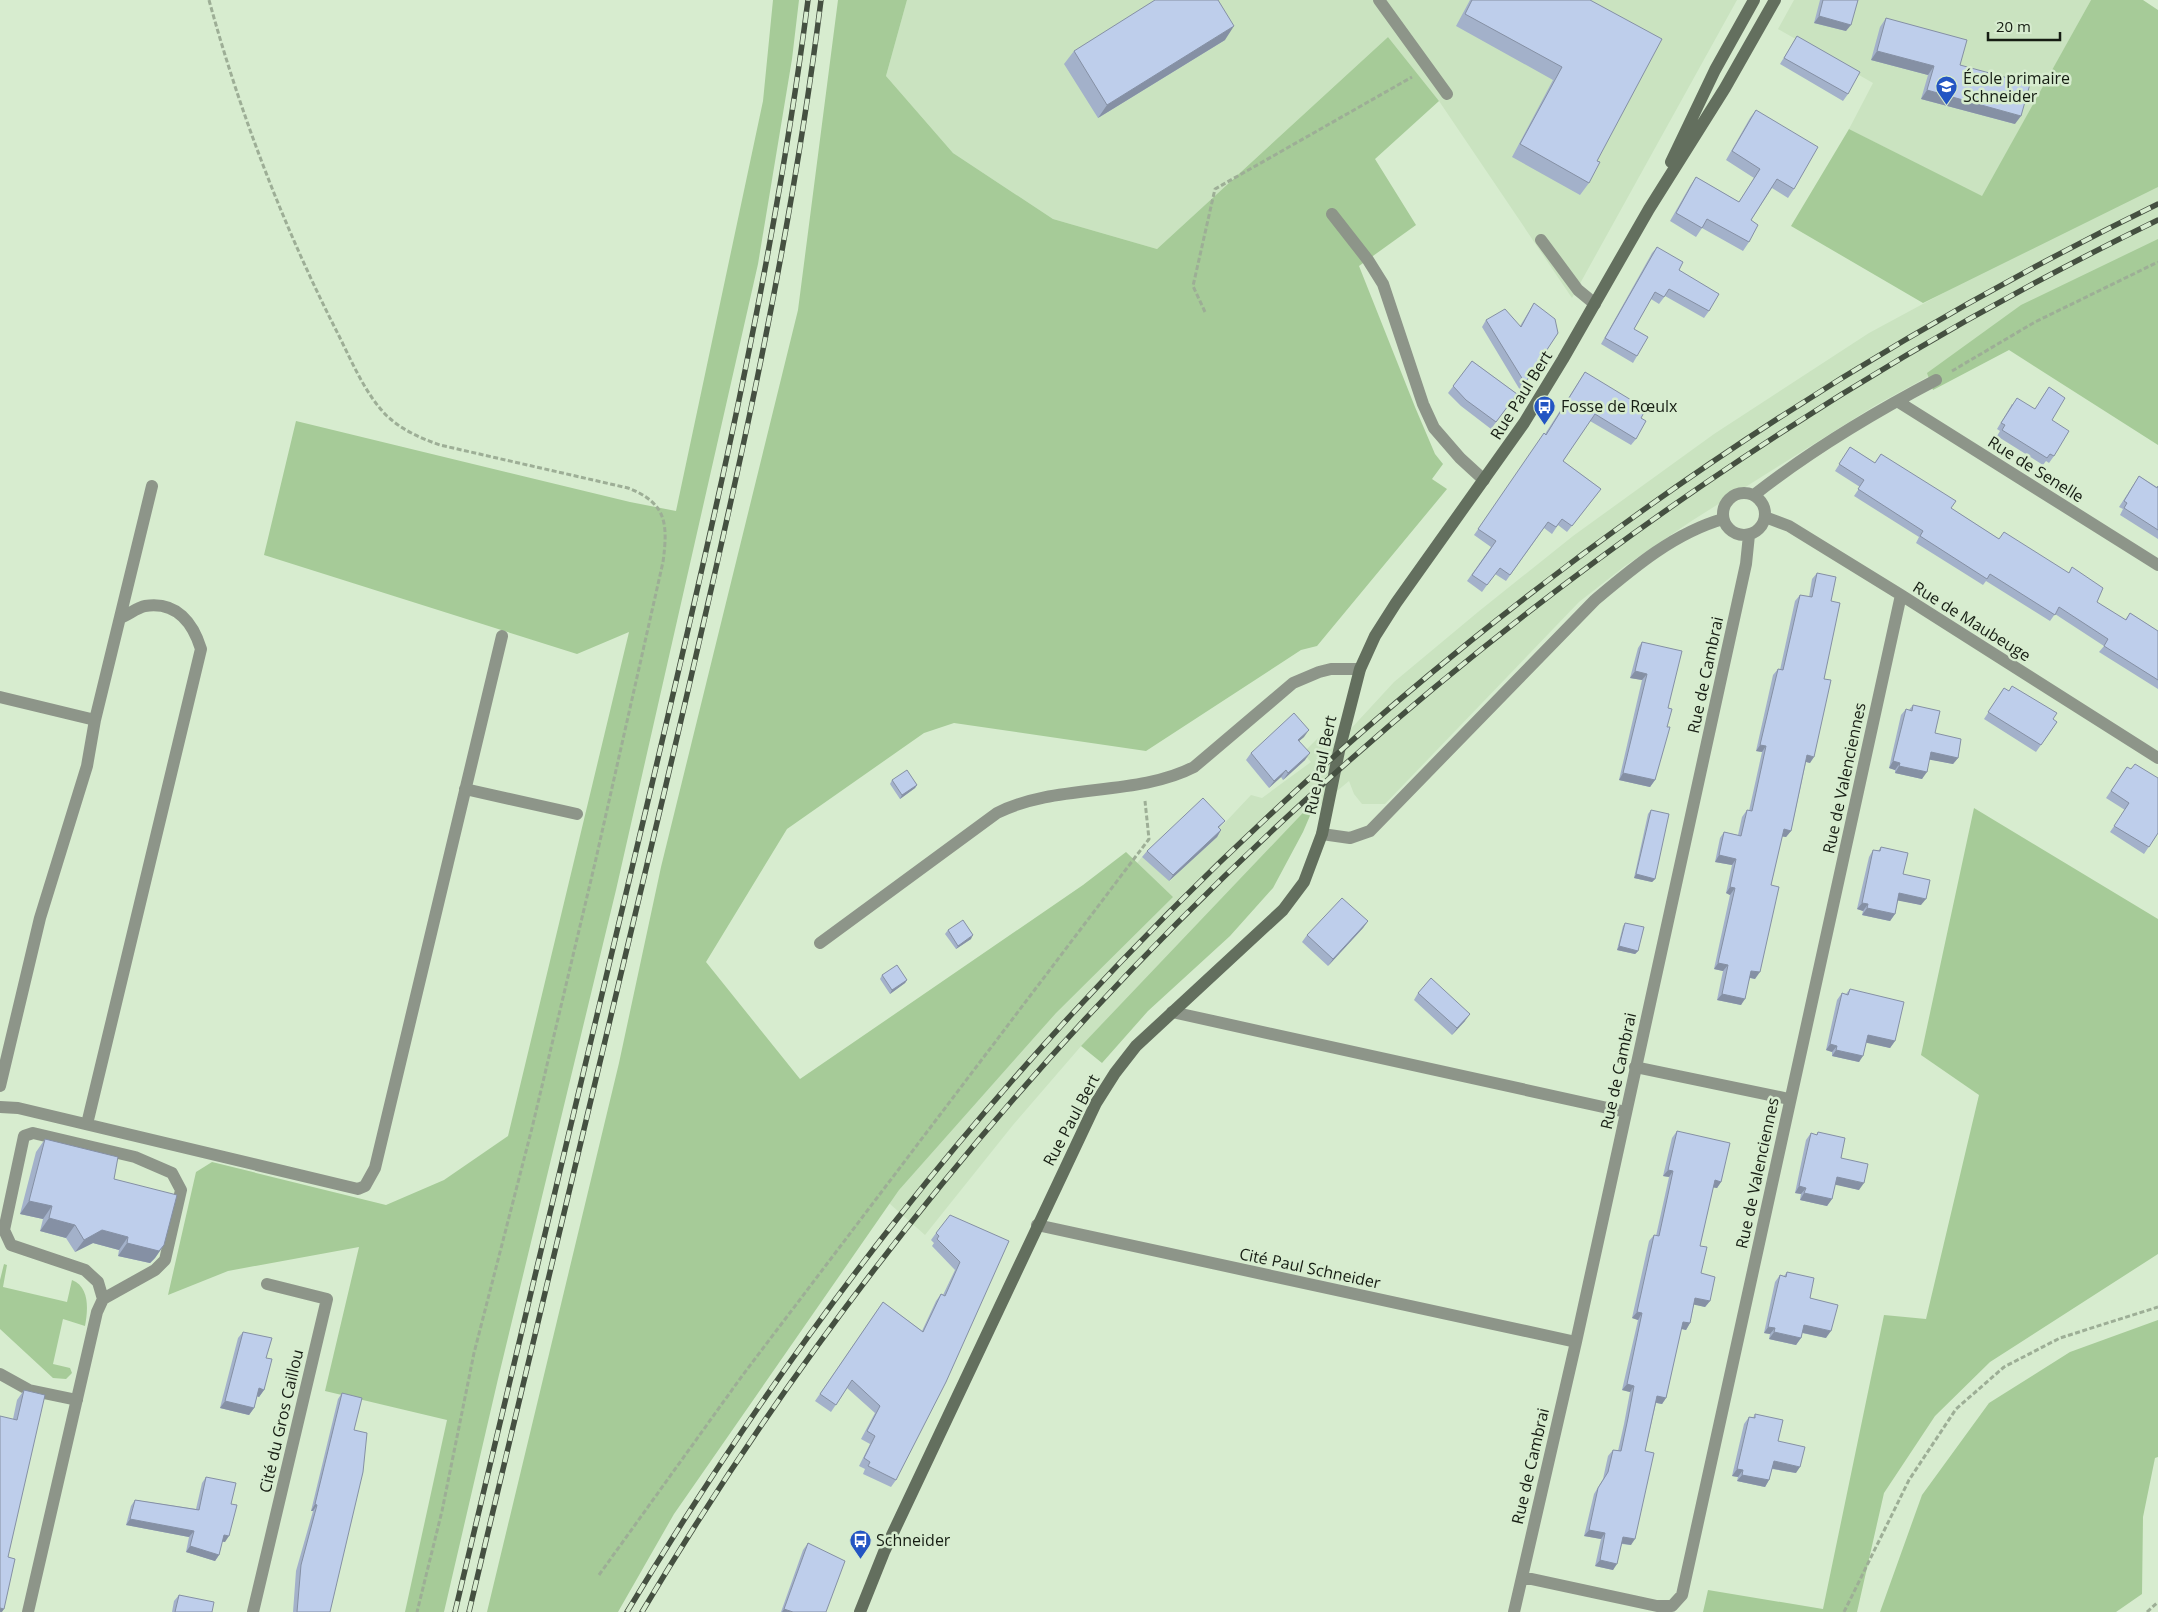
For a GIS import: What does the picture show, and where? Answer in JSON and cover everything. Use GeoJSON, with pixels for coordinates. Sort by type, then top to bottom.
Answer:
{"type":"FeatureCollection","features":[{"type":"Feature","properties":{"kind":"street"},"geometry":{"type":"LineString","coordinates":[[1379,0],[1447,94]]}},
{"type":"Feature","properties":{"kind":"street","name":"Rue Paul Bert"},"geometry":{"type":"LineString","coordinates":[[1649,210],[1710,78],[1754,0]]}},
{"type":"Feature","properties":{"kind":"street","name":"Rue Paul Bert"},"geometry":{"type":"LineString","coordinates":[[860,1612],[884,1552],[1000,1303],[1083,1128],[1105,1087],[1136,1046],[1283,910],[1304,882],[1322,834],[1339,751],[1360,669],[1385,620],[1524,424],[1649,210],[1721,95],[1775,0]]}},
{"type":"Feature","properties":{"kind":"street"},"geometry":{"type":"LineString","coordinates":[[1332,214],[1368,260],[1383,284],[1423,404],[1434,428],[1460,458],[1484,480]]}},
{"type":"Feature","properties":{"kind":"street"},"geometry":{"type":"LineString","coordinates":[[1541,240],[1578,290],[1595,304]]}},
{"type":"Feature","properties":{"kind":"street"},"geometry":{"type":"LineString","coordinates":[[1754,495],[1788,469],[1897,400],[1936,380]]}},
{"type":"Feature","properties":{"kind":"street","name":"Rue de Senelle"},"geometry":{"type":"LineString","coordinates":[[1897,400],[2158,564]]}},
{"type":"Feature","properties":{"kind":"street"},"geometry":{"type":"LineString","coordinates":[[0,1086],[40,918],[87,766],[95,720],[152,486]]}},
{"type":"Feature","properties":{"kind":"street"},"geometry":{"type":"LineString","coordinates":[[1742,493],[1754,495],[1764,506],[1765,517],[1762,526],[1748,535],[1732,532],[1723,519],[1723,507],[1730,497],[1742,493]]}},
{"type":"Feature","properties":{"kind":"street","name":"Rue de Maubeuge"},"geometry":{"type":"LineString","coordinates":[[1765,517],[1782,522],[2158,758]]}},
{"type":"Feature","properties":{"kind":"street"},"geometry":{"type":"LineString","coordinates":[[1322,834],[1350,838],[1370,832],[1595,600],[1632,570],[1673,542],[1700,526],[1723,519]]}},
{"type":"Feature","properties":{"kind":"street","name":"Rue de Cambrai"},"geometry":{"type":"LineString","coordinates":[[1514,1612],[1576,1342],[1746,564],[1748,535]]}},
{"type":"Feature","properties":{"kind":"street","name":"Rue de Valenciennes"},"geometry":{"type":"LineString","coordinates":[[1522,1577],[1656,1606],[1672,1606],[1682,1595],[1900,595]]}},
{"type":"Feature","properties":{"kind":"street"},"geometry":{"type":"LineString","coordinates":[[87,1124],[201,649],[196,632],[182,615],[166,607],[144,606],[120,618]]}},
{"type":"Feature","properties":{"kind":"street"},"geometry":{"type":"LineString","coordinates":[[0,1107],[18,1108],[358,1189],[366,1186],[375,1168],[502,636]]}},
{"type":"Feature","properties":{"kind":"street"},"geometry":{"type":"LineString","coordinates":[[820,943],[997,813],[1019,803],[1169,777],[1194,767],[1282,692],[1307,676],[1332,669],[1360,669]]}},
{"type":"Feature","properties":{"kind":"street"},"geometry":{"type":"LineString","coordinates":[[0,697],[95,720]]}},
{"type":"Feature","properties":{"kind":"street"},"geometry":{"type":"LineString","coordinates":[[465,789],[577,814]]}},
{"type":"Feature","properties":{"kind":"street"},"geometry":{"type":"LineString","coordinates":[[1172,1012],[1626,1112]]}},
{"type":"Feature","properties":{"kind":"street"},"geometry":{"type":"LineString","coordinates":[[1635,1068],[1789,1099]]}},
{"type":"Feature","properties":{"kind":"street"},"geometry":{"type":"LineString","coordinates":[[28,1612],[97,1312],[103,1299],[155,1270],[164,1260],[182,1190],[172,1173],[135,1157],[33,1132],[24,1136],[4,1230],[11,1245],[85,1270],[98,1282],[103,1299]]}},
{"type":"Feature","properties":{"kind":"street","name":"Cité Paul Schneider"},"geometry":{"type":"LineString","coordinates":[[1037,1225],[1576,1342]]}},
{"type":"Feature","properties":{"kind":"street","name":"Cité du Gros Caillou"},"geometry":{"type":"LineString","coordinates":[[253,1612],[327,1299],[267,1284]]}},
{"type":"Feature","properties":{"kind":"street"},"geometry":{"type":"LineString","coordinates":[[0,1374],[29,1390],[77,1400]]}},
{"type":"Feature","properties":{"kind":"path"},"geometry":{"type":"LineString","coordinates":[[209,0],[224,54],[260,157],[302,263],[368,390],[386,414],[410,433],[440,445],[628,488],[638,492],[648,497],[657,505],[663,516],[665,531],[663,562],[597,854],[532,1128],[474,1353],[442,1511],[417,1612]]}},
{"type":"Feature","properties":{"kind":"path"},"geometry":{"type":"LineString","coordinates":[[1205,312],[1193,286],[1215,189],[1428,68]]}},
{"type":"Feature","properties":{"kind":"path"},"geometry":{"type":"LineString","coordinates":[[1936,380],[2035,322],[2158,262]]}},
{"type":"Feature","properties":{"kind":"path"},"geometry":{"type":"LineString","coordinates":[[599,1575],[742,1376],[1149,839],[1142,782]]}},
{"type":"Feature","properties":{"kind":"path"},"geometry":{"type":"LineString","coordinates":[[1844,1612],[1909,1480],[1956,1409],[2004,1367],[2060,1338],[2158,1306]]}},
{"type":"Feature","properties":{"kind":"path"},"geometry":{"type":"LineString","coordinates":[[2147,1612],[2158,1602]]}},
{"type":"Feature","properties":{"kind":"shaded area"},"geometry":{"type":"Polygon","coordinates":[[[773,0],[799,0],[792,59],[758,264],[616,890],[444,1612],[405,1612],[447,1420],[325,1391],[359,1247],[228,1271],[168,1295],[196,1172],[212,1162],[386,1205],[444,1180],[508,1136],[629,632],[577,654],[264,555],[296,421],[630,502],[676,511],[763,101],[773,0]]]}},
{"type":"Feature","properties":{"kind":"shaded area"},"geometry":{"type":"Polygon","coordinates":[[[838,0],[907,0],[886,76],[953,153],[1053,219],[1157,249],[1388,37],[1439,101],[1375,159],[1416,225],[1359,266],[1415,407],[1435,454],[1443,464],[1432,479],[1447,489],[1317,646],[1301,650],[1146,751],[954,723],[924,733],[787,829],[706,962],[800,1079],[1083,885],[1126,852],[1173,897],[1056,1013],[899,1190],[674,1514],[618,1612],[487,1612],[619,1063],[661,867],[798,310],[838,0]]]}},
{"type":"Feature","properties":{"kind":"shaded area"},"geometry":{"type":"Polygon","coordinates":[[[907,0],[1737,0],[1572,298],[1439,101],[1388,37],[1157,249],[1053,219],[953,153],[886,76],[907,0]]]}},
{"type":"Feature","properties":{"kind":"shaded area","name":"École primaire Schneider"},"geometry":{"type":"Polygon","coordinates":[[[1794,0],[2091,0],[1982,197],[1849,129],[1873,83],[1778,29],[1794,0]]]}},
{"type":"Feature","properties":{"kind":"shaded area"},"geometry":{"type":"Polygon","coordinates":[[[2091,0],[2143,0],[2158,10],[2158,187],[1923,303],[1791,226],[1849,129],[1982,196],[2091,0]]]}},
{"type":"Feature","properties":{"kind":"shaded area"},"geometry":{"type":"Polygon","coordinates":[[[2158,180],[2158,257],[2050,310],[1876,405],[1693,520],[1625,566],[1579,602],[1385,804],[1362,804],[1354,794],[1349,781],[1307,816],[1082,1045],[1013,1125],[925,1235],[872,1188],[1142,857],[1170,881],[1251,795],[1262,798],[1311,762],[1303,753],[1321,735],[1327,749],[1347,733],[1394,682],[1478,612],[1573,536],[1714,434],[1869,333],[2071,224],[2158,180]]]}},
{"type":"Feature","properties":{"kind":"shaded area"},"geometry":{"type":"Polygon","coordinates":[[[2158,239],[2158,445],[2009,350],[1933,390],[1927,373],[2021,305],[2158,239]]]}},
{"type":"Feature","properties":{"kind":"shaded area"},"geometry":{"type":"Polygon","coordinates":[[[1318,797],[1303,832],[1273,888],[1230,936],[1148,1011],[1102,1063],[1081,1046],[1318,797]]]}},
{"type":"Feature","properties":{"kind":"shaded area"},"geometry":{"type":"Polygon","coordinates":[[[1974,808],[2158,919],[2158,1254],[1990,1362],[1935,1416],[1884,1493],[1857,1612],[1703,1612],[1708,1590],[1823,1609],[1884,1315],[1926,1319],[1979,1095],[1921,1055],[1974,808]]]}},
{"type":"Feature","properties":{"kind":"shaded area"},"geometry":{"type":"Polygon","coordinates":[[[4,1264],[7,1265],[3,1287],[67,1302],[72,1280],[78,1283],[85,1293],[87,1313],[85,1326],[63,1319],[53,1364],[70,1368],[72,1373],[66,1379],[53,1378],[0,1329],[0,1280],[4,1264]]]}},
{"type":"Feature","properties":{"kind":"shaded area"},"geometry":{"type":"Polygon","coordinates":[[[2158,1320],[2158,1457],[2155,1458],[2143,1517],[2142,1594],[2116,1612],[1880,1612],[1922,1495],[1989,1403],[2070,1352],[2158,1320]]]}},
{"type":"Feature","properties":{"kind":"building"},"geometry":{"type":"Polygon","coordinates":[[[1155,0],[1218,0],[1234,26],[1107,105],[1074,51],[1155,0]]]}},
{"type":"Feature","properties":{"kind":"building"},"geometry":{"type":"Polygon","coordinates":[[[1472,0],[1590,0],[1662,39],[1597,161],[1600,162],[1589,183],[1520,144],[1562,67],[1465,14],[1472,0]]]}},
{"type":"Feature","properties":{"kind":"building"},"geometry":{"type":"Polygon","coordinates":[[[1823,0],[1858,0],[1851,25],[1819,16],[1823,0]]]}},
{"type":"Feature","properties":{"kind":"building"},"geometry":{"type":"Polygon","coordinates":[[[1886,18],[1967,40],[1960,65],[2030,84],[2021,116],[1927,90],[1934,66],[1877,51],[1886,18]]]}},
{"type":"Feature","properties":{"kind":"building"},"geometry":{"type":"Polygon","coordinates":[[[1797,36],[1860,72],[1848,94],[1784,58],[1797,36]]]}},
{"type":"Feature","properties":{"kind":"building"},"geometry":{"type":"Polygon","coordinates":[[[1756,110],[1818,147],[1794,189],[1777,179],[1751,220],[1758,225],[1749,242],[1707,219],[1702,228],[1676,213],[1696,177],[1739,202],[1760,169],[1732,151],[1756,110]]]}},
{"type":"Feature","properties":{"kind":"building"},"geometry":{"type":"Polygon","coordinates":[[[1657,247],[1683,262],[1679,270],[1719,294],[1709,311],[1669,289],[1664,297],[1655,292],[1634,329],[1648,337],[1637,356],[1605,338],[1657,247]]]}},
{"type":"Feature","properties":{"kind":"building"},"geometry":{"type":"Polygon","coordinates":[[[1534,303],[1555,319],[1558,333],[1525,383],[1486,320],[1505,309],[1521,327],[1534,303]]]}},
{"type":"Feature","properties":{"kind":"building"},"geometry":{"type":"Polygon","coordinates":[[[1472,361],[1517,394],[1496,422],[1466,400],[1453,386],[1472,361]]]}},
{"type":"Feature","properties":{"kind":"building"},"geometry":{"type":"Polygon","coordinates":[[[1585,372],[1646,409],[1641,418],[1646,421],[1636,439],[1595,414],[1563,461],[1601,489],[1572,526],[1562,519],[1556,527],[1548,522],[1510,575],[1500,568],[1487,585],[1472,575],[1496,541],[1478,529],[1544,433],[1546,435],[1585,372]]]}},
{"type":"Feature","properties":{"kind":"building"},"geometry":{"type":"Polygon","coordinates":[[[2049,387],[2065,398],[2052,420],[2069,431],[2054,456],[2050,454],[2047,458],[2002,430],[2005,425],[2001,423],[2017,398],[2035,409],[2049,387]]]}},
{"type":"Feature","properties":{"kind":"building"},"geometry":{"type":"Polygon","coordinates":[[[1850,447],[1875,463],[1881,454],[1956,501],[1951,508],[1999,539],[2004,532],[2069,573],[2072,567],[2103,588],[2097,602],[2126,620],[2130,613],[2158,631],[2158,680],[2104,646],[2108,639],[2059,607],[2055,615],[1990,574],[1987,579],[1920,536],[1923,531],[1858,489],[1864,480],[1839,464],[1850,447]]]}},
{"type":"Feature","properties":{"kind":"building"},"geometry":{"type":"Polygon","coordinates":[[[2139,476],[2157,488],[2158,486],[2158,530],[2124,508],[2127,503],[2124,501],[2139,476]]]}},
{"type":"Feature","properties":{"kind":"building"},"geometry":{"type":"Polygon","coordinates":[[[1817,573],[1836,577],[1831,601],[1840,603],[1824,679],[1831,680],[1814,757],[1807,755],[1791,831],[1784,829],[1771,885],[1779,887],[1760,972],[1751,971],[1745,999],[1722,994],[1728,965],[1718,963],[1735,888],[1730,887],[1736,859],[1719,855],[1724,832],[1741,836],[1747,810],[1752,811],[1766,746],[1760,745],[1778,669],[1783,670],[1800,595],[1812,597],[1817,573]]]}},
{"type":"Feature","properties":{"kind":"building"},"geometry":{"type":"Polygon","coordinates":[[[1642,642],[1682,651],[1668,708],[1672,709],[1667,727],[1670,727],[1655,780],[1623,773],[1647,674],[1635,671],[1642,642]]]}},
{"type":"Feature","properties":{"kind":"building"},"geometry":{"type":"Polygon","coordinates":[[[2012,686],[2057,713],[2053,719],[2057,722],[2041,745],[1988,712],[2004,688],[2009,691],[2012,686]]]}},
{"type":"Feature","properties":{"kind":"building"},"geometry":{"type":"Polygon","coordinates":[[[1913,705],[1940,711],[1935,733],[1961,739],[1958,758],[1931,752],[1927,772],[1899,766],[1900,763],[1893,761],[1906,709],[1912,711],[1913,705]]]}},
{"type":"Feature","properties":{"kind":"building"},"geometry":{"type":"Polygon","coordinates":[[[1294,713],[1309,730],[1298,740],[1310,753],[1288,773],[1286,770],[1274,781],[1251,753],[1294,713]]]}},
{"type":"Feature","properties":{"kind":"building"},"geometry":{"type":"Polygon","coordinates":[[[2135,764],[2158,778],[2158,833],[2149,847],[2114,826],[2129,803],[2111,791],[2127,767],[2131,769],[2135,764]]]}},
{"type":"Feature","properties":{"kind":"building"},"geometry":{"type":"Polygon","coordinates":[[[907,770],[917,785],[902,795],[892,780],[907,770]]]}},
{"type":"Feature","properties":{"kind":"building"},"geometry":{"type":"Polygon","coordinates":[[[1203,798],[1225,821],[1218,827],[1221,830],[1173,875],[1147,851],[1203,798]]]}},
{"type":"Feature","properties":{"kind":"building"},"geometry":{"type":"Polygon","coordinates":[[[1651,810],[1669,814],[1655,879],[1636,874],[1651,810]]]}},
{"type":"Feature","properties":{"kind":"building"},"geometry":{"type":"Polygon","coordinates":[[[1881,847],[1908,853],[1903,874],[1930,880],[1926,899],[1899,893],[1895,914],[1867,908],[1868,904],[1862,903],[1873,850],[1880,851],[1881,847]]]}},
{"type":"Feature","properties":{"kind":"building"},"geometry":{"type":"Polygon","coordinates":[[[1342,898],[1368,921],[1333,959],[1307,935],[1342,898]]]}},
{"type":"Feature","properties":{"kind":"building"},"geometry":{"type":"Polygon","coordinates":[[[963,920],[973,935],[958,946],[948,930],[963,920]]]}},
{"type":"Feature","properties":{"kind":"building"},"geometry":{"type":"Polygon","coordinates":[[[1625,923],[1644,927],[1638,951],[1619,946],[1625,923]]]}},
{"type":"Feature","properties":{"kind":"building"},"geometry":{"type":"Polygon","coordinates":[[[897,965],[907,980],[892,990],[882,975],[897,965]]]}},
{"type":"Feature","properties":{"kind":"building"},"geometry":{"type":"Polygon","coordinates":[[[1431,978],[1470,1014],[1457,1028],[1418,993],[1431,978]]]}},
{"type":"Feature","properties":{"kind":"building"},"geometry":{"type":"Polygon","coordinates":[[[1850,989],[1904,1002],[1895,1041],[1868,1035],[1863,1056],[1836,1050],[1837,1046],[1830,1044],[1842,993],[1848,995],[1850,989]]]}},
{"type":"Feature","properties":{"kind":"building"},"geometry":{"type":"Polygon","coordinates":[[[1677,1131],[1730,1143],[1721,1182],[1715,1180],[1700,1246],[1707,1247],[1701,1273],[1715,1277],[1710,1301],[1695,1298],[1690,1323],[1683,1322],[1666,1398],[1657,1396],[1645,1451],[1654,1453],[1635,1539],[1623,1537],[1617,1564],[1600,1560],[1605,1533],[1589,1530],[1598,1488],[1608,1472],[1613,1450],[1621,1451],[1634,1386],[1627,1384],[1642,1313],[1637,1312],[1654,1235],[1659,1236],[1673,1171],[1668,1170],[1677,1131]]]}},
{"type":"Feature","properties":{"kind":"building"},"geometry":{"type":"Polygon","coordinates":[[[1818,1132],[1845,1138],[1841,1158],[1868,1164],[1864,1183],[1837,1177],[1832,1199],[1804,1193],[1806,1188],[1799,1186],[1811,1133],[1817,1135],[1818,1132]]]}},
{"type":"Feature","properties":{"kind":"building"},"geometry":{"type":"Polygon","coordinates":[[[45,1139],[118,1157],[114,1179],[177,1195],[164,1245],[159,1251],[127,1243],[128,1237],[102,1230],[84,1240],[75,1225],[49,1218],[52,1206],[29,1201],[45,1139]]]}},
{"type":"Feature","properties":{"kind":"building"},"geometry":{"type":"Polygon","coordinates":[[[950,1215],[1009,1241],[946,1382],[896,1480],[868,1466],[870,1462],[864,1458],[875,1436],[867,1431],[880,1406],[852,1380],[836,1405],[820,1394],[883,1302],[923,1332],[941,1294],[945,1296],[960,1262],[937,1239],[939,1236],[936,1233],[950,1215]]]}},
{"type":"Feature","properties":{"kind":"building"},"geometry":{"type":"Polygon","coordinates":[[[1787,1272],[1814,1278],[1810,1298],[1838,1305],[1831,1331],[1804,1325],[1801,1338],[1774,1332],[1775,1328],[1768,1327],[1780,1275],[1786,1277],[1787,1272]]]}},
{"type":"Feature","properties":{"kind":"building"},"geometry":{"type":"Polygon","coordinates":[[[243,1332],[272,1338],[266,1358],[272,1359],[264,1390],[259,1388],[254,1408],[225,1401],[243,1332]]]}},
{"type":"Feature","properties":{"kind":"building"},"geometry":{"type":"Polygon","coordinates":[[[24,1390],[45,1395],[8,1557],[15,1559],[4,1609],[0,1608],[0,1416],[17,1420],[24,1390]]]}},
{"type":"Feature","properties":{"kind":"building"},"geometry":{"type":"Polygon","coordinates":[[[342,1393],[362,1398],[354,1430],[367,1433],[363,1472],[330,1612],[297,1612],[301,1565],[317,1505],[315,1504],[342,1393]]]}},
{"type":"Feature","properties":{"kind":"building"},"geometry":{"type":"Polygon","coordinates":[[[1755,1414],[1783,1420],[1778,1441],[1805,1447],[1800,1467],[1774,1461],[1769,1480],[1742,1475],[1743,1470],[1737,1469],[1749,1417],[1755,1418],[1755,1414]]]}},
{"type":"Feature","properties":{"kind":"building"},"geometry":{"type":"Polygon","coordinates":[[[206,1477],[236,1483],[231,1504],[237,1505],[229,1536],[224,1535],[219,1555],[190,1546],[194,1531],[130,1519],[135,1500],[199,1510],[206,1477]]]}},
{"type":"Feature","properties":{"kind":"building"},"geometry":{"type":"Polygon","coordinates":[[[808,1543],[845,1561],[826,1612],[793,1612],[784,1609],[808,1543]]]}},
{"type":"Feature","properties":{"kind":"building"},"geometry":{"type":"Polygon","coordinates":[[[179,1595],[214,1602],[212,1612],[175,1612],[179,1595]]]}},
{"type":"Feature","properties":{"kind":"railway"},"geometry":{"type":"LineString","coordinates":[[455,1612],[671,705],[738,405],[777,203],[794,102],[808,0]]}},
{"type":"Feature","properties":{"kind":"railway"},"geometry":{"type":"LineString","coordinates":[[469,1612],[665,789],[754,396],[791,199],[821,0]]}},
{"type":"Feature","properties":{"kind":"railway"},"geometry":{"type":"LineString","coordinates":[[627,1612],[722,1461],[756,1411],[860,1266],[897,1219],[1028,1063],[1167,914],[1315,773],[1470,641],[1633,517],[1802,403],[1977,298],[2158,204]]}},
{"type":"Feature","properties":{"kind":"railway"},"geometry":{"type":"LineString","coordinates":[[642,1612],[784,1393],[941,1185],[1113,989],[1299,806],[1498,636],[1708,482],[1928,343],[2158,220]]}},
{"type":"Feature","properties":{"kind":"place","name":"École primaire Schneider"},"geometry":{"type":"Point","coordinates":[1947,106]}},
{"type":"Feature","properties":{"kind":"place","name":"Fosse de Rœulx"},"geometry":{"type":"Point","coordinates":[1545,425]}},
{"type":"Feature","properties":{"kind":"place","name":"Schneider"},"geometry":{"type":"Point","coordinates":[860,1559]}}]}
